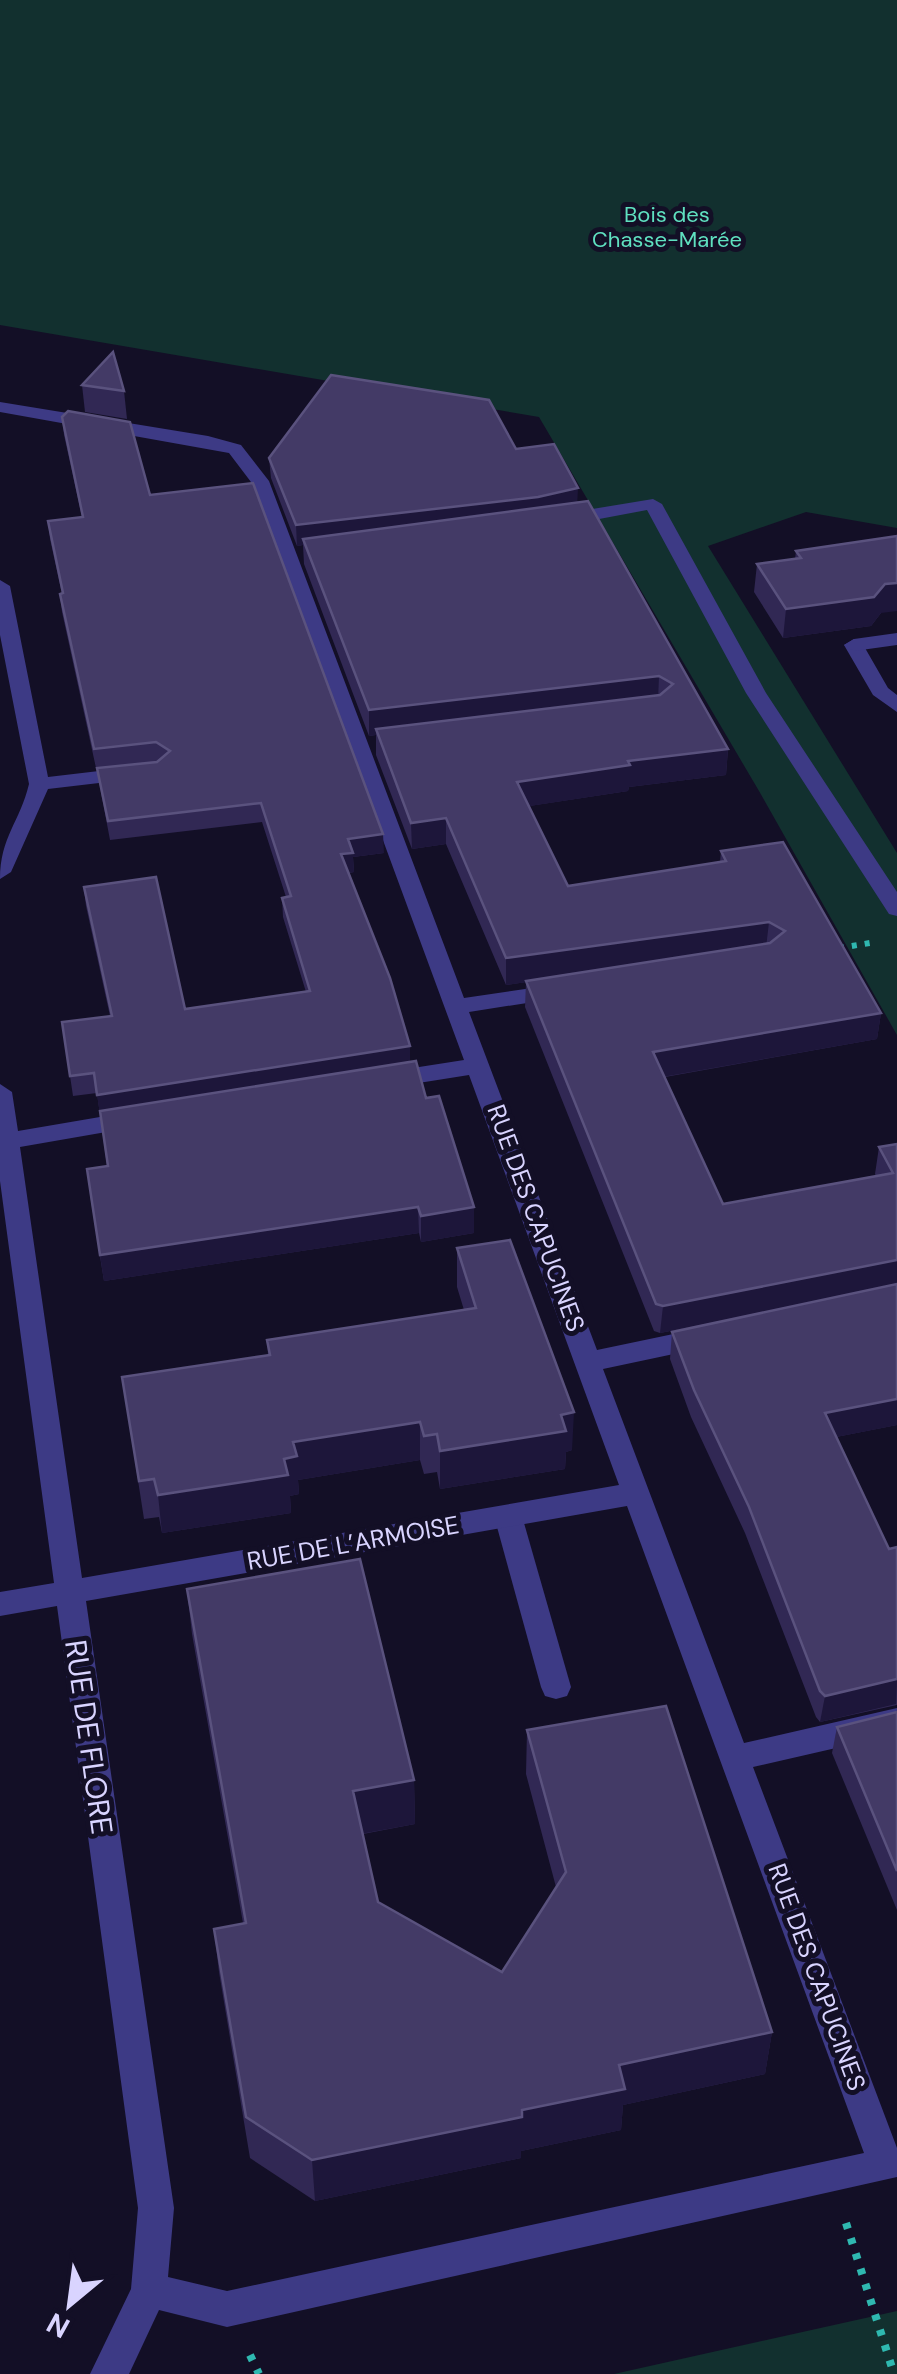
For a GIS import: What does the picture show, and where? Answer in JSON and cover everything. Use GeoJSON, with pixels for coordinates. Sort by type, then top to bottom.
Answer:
{"type":"FeatureCollection","features":[{"type":"Feature","properties":{"kind":"street","name":"RUE DES CAPUCINES"},"geometry":{"type":"LineString","coordinates":[[0,407],[235,449],[260,481],[301,555],[371,746],[457,1006],[736,1758],[892,2164],[226,2310],[149,2290]]}},
{"type":"Feature","properties":{"kind":"street"},"geometry":{"type":"LineString","coordinates":[[544,524],[652,504],[756,693],[897,908]]}},
{"type":"Feature","properties":{"kind":"street"},"geometry":{"type":"LineString","coordinates":[[0,872],[36,802],[38,784],[1,598]]}},
{"type":"Feature","properties":{"kind":"street"},"geometry":{"type":"LineString","coordinates":[[897,639],[854,645],[880,691],[897,706]]}},
{"type":"Feature","properties":{"kind":"street"},"geometry":{"type":"LineString","coordinates":[[38,784],[158,771]]}},
{"type":"Feature","properties":{"kind":"street"},"geometry":{"type":"LineString","coordinates":[[457,1006],[573,989]]}},
{"type":"Feature","properties":{"kind":"street"},"geometry":{"type":"LineString","coordinates":[[362,1084],[480,1066]]}},
{"type":"Feature","properties":{"kind":"street","name":"RUE DE FLORE"},"geometry":{"type":"LineString","coordinates":[[0,1092],[156,2208],[149,2290],[127,2342],[108,2374]]}},
{"type":"Feature","properties":{"kind":"street"},"geometry":{"type":"LineString","coordinates":[[7,1141],[167,1114]]}},
{"type":"Feature","properties":{"kind":"street"},"geometry":{"type":"LineString","coordinates":[[589,1362],[724,1334]]}},
{"type":"Feature","properties":{"kind":"street","name":"RUE DE L’ARMOISE"},"geometry":{"type":"LineString","coordinates":[[0,1604],[638,1493]]}},
{"type":"Feature","properties":{"kind":"street"},"geometry":{"type":"LineString","coordinates":[[508,1516],[556,1687]]}},
{"type":"Feature","properties":{"kind":"street"},"geometry":{"type":"LineString","coordinates":[[736,1758],[897,1721]]}},
{"type":"Feature","properties":{"kind":"path"},"geometry":{"type":"LineString","coordinates":[[822,950],[878,942]]}},
{"type":"Feature","properties":{"kind":"path"},"geometry":{"type":"LineString","coordinates":[[831,2177],[894,2374]]}},
{"type":"Feature","properties":{"kind":"green space","name":"Bois des Chasse-Marée"},"geometry":{"type":"Polygon","coordinates":[[[0,0],[897,0],[897,528],[806,512],[708,546],[897,853],[897,1035],[539,417],[0,325],[0,0]]]}},
{"type":"Feature","properties":{"kind":"green space"},"geometry":{"type":"Polygon","coordinates":[[[897,2311],[897,2374],[614,2374],[897,2311]]]}},
{"type":"Feature","properties":{"kind":"building"},"geometry":{"type":"Polygon","coordinates":[[[113,352],[124,391],[82,385],[113,352]]]}},
{"type":"Feature","properties":{"kind":"building"},"geometry":{"type":"Polygon","coordinates":[[[331,375],[489,400],[516,449],[554,444],[578,488],[538,497],[296,525],[269,458],[331,375]]]}},
{"type":"Feature","properties":{"kind":"building"},"geometry":{"type":"Polygon","coordinates":[[[68,411],[130,422],[150,495],[253,483],[383,834],[348,839],[353,853],[341,854],[390,978],[410,1046],[97,1095],[94,1073],[70,1076],[62,1022],[112,1016],[84,887],[156,877],[185,1009],[310,991],[282,898],[291,896],[261,803],[108,821],[97,768],[157,762],[170,751],[156,742],[94,749],[48,521],[83,517],[62,417],[68,411]]]}},
{"type":"Feature","properties":{"kind":"building"},"geometry":{"type":"Polygon","coordinates":[[[588,501],[728,749],[628,761],[630,765],[517,782],[568,886],[726,861],[721,851],[783,842],[881,1013],[653,1052],[723,1204],[893,1173],[879,1147],[897,1144],[897,1260],[663,1306],[656,1304],[526,981],[770,943],[785,931],[769,922],[506,958],[446,818],[411,823],[376,729],[660,695],[673,684],[659,676],[369,710],[303,539],[588,501]]]}},
{"type":"Feature","properties":{"kind":"building"},"geometry":{"type":"Polygon","coordinates":[[[897,536],[897,583],[885,584],[874,597],[786,609],[757,564],[801,558],[796,551],[897,536]]]}},
{"type":"Feature","properties":{"kind":"building"},"geometry":{"type":"Polygon","coordinates":[[[416,1061],[426,1098],[439,1096],[474,1207],[421,1216],[418,1207],[100,1255],[87,1169],[108,1166],[100,1111],[416,1061]]]}},
{"type":"Feature","properties":{"kind":"building"},"geometry":{"type":"Polygon","coordinates":[[[510,1240],[574,1412],[561,1415],[566,1431],[440,1451],[437,1434],[424,1436],[420,1422],[293,1442],[297,1456],[284,1459],[288,1475],[158,1495],[154,1479],[139,1481],[122,1377],[270,1355],[267,1340],[476,1308],[457,1248],[510,1240]]]}},
{"type":"Feature","properties":{"kind":"building"},"geometry":{"type":"Polygon","coordinates":[[[897,1284],[897,1399],[825,1413],[889,1549],[897,1547],[897,1679],[825,1696],[749,1507],[694,1390],[672,1332],[897,1284]]]}},
{"type":"Feature","properties":{"kind":"building"},"geometry":{"type":"Polygon","coordinates":[[[360,1559],[414,1780],[353,1791],[378,1902],[502,1972],[566,1872],[527,1730],[666,1706],[772,2032],[619,2065],[625,2089],[522,2110],[522,2117],[312,2160],[246,2117],[214,1929],[246,1923],[187,1589],[360,1559]]]}},
{"type":"Feature","properties":{"kind":"building"},"geometry":{"type":"Polygon","coordinates":[[[897,1712],[897,1871],[837,1727],[897,1712]]]}}]}
